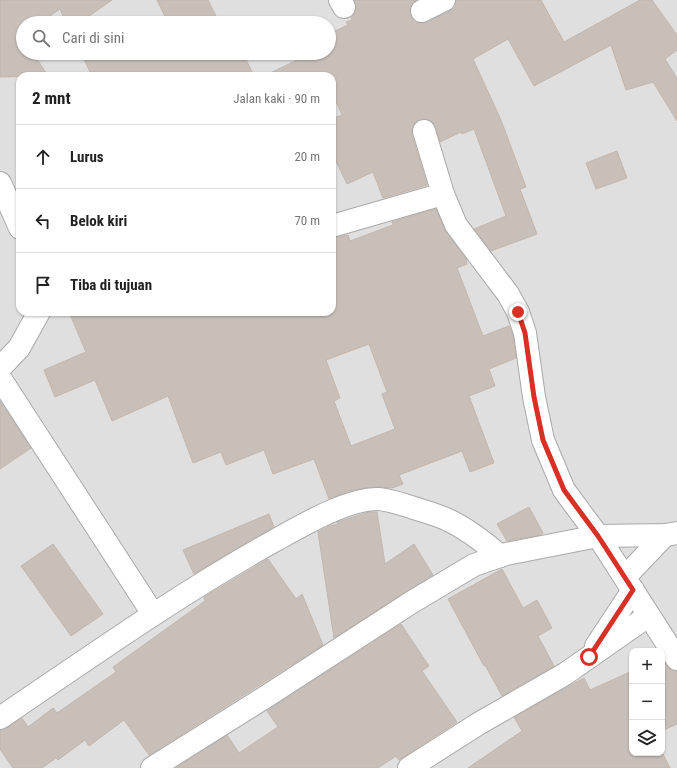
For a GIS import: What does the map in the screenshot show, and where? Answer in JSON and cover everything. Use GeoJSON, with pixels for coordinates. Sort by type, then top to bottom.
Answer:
{"type":"FeatureCollection","features":[{"type":"Feature","properties":{"kind":"street"},"geometry":{"type":"LineString","coordinates":[[422,11],[444,0]]}},
{"type":"Feature","properties":{"kind":"street"},"geometry":{"type":"LineString","coordinates":[[424,131],[443,194],[456,225],[508,294],[518,312],[525,333],[534,397],[543,440],[564,490],[598,536],[677,659]]}},
{"type":"Feature","properties":{"kind":"street"},"geometry":{"type":"LineString","coordinates":[[0,183],[16,219]]}},
{"type":"Feature","properties":{"kind":"street"},"geometry":{"type":"LineString","coordinates":[[336,225],[443,194]]}},
{"type":"Feature","properties":{"kind":"street"},"geometry":{"type":"LineString","coordinates":[[0,368],[19,348],[37,316]]}},
{"type":"Feature","properties":{"kind":"street"},"geometry":{"type":"LineString","coordinates":[[0,378],[153,614]]}},
{"type":"Feature","properties":{"kind":"street"},"geometry":{"type":"LineString","coordinates":[[0,718],[153,614],[225,568],[327,513],[365,500],[380,499],[446,519],[481,540],[500,556]]}},
{"type":"Feature","properties":{"kind":"street"},"geometry":{"type":"LineString","coordinates":[[152,768],[474,565],[500,556],[598,536],[671,534]]}},
{"type":"Feature","properties":{"kind":"street"},"geometry":{"type":"LineString","coordinates":[[589,657],[629,584],[671,534]]}},
{"type":"Feature","properties":{"kind":"street"},"geometry":{"type":"LineString","coordinates":[[409,768],[478,724],[565,674],[648,616]]}},
{"type":"Feature","properties":{"kind":"shaded area"},"geometry":{"type":"Polygon","coordinates":[[[0,0],[677,0],[677,768],[0,768],[0,0]]]}},
{"type":"Feature","properties":{"kind":"building"},"geometry":{"type":"Polygon","coordinates":[[[0,0],[112,0],[89,16],[63,16],[60,9],[50,16],[16,16],[16,60],[38,60],[45,72],[16,72],[16,77],[0,77],[0,0]]]}},
{"type":"Feature","properties":{"kind":"building"},"geometry":{"type":"Polygon","coordinates":[[[157,0],[208,0],[216,16],[165,16],[157,0]]]}},
{"type":"Feature","properties":{"kind":"building"},"geometry":{"type":"Polygon","coordinates":[[[354,0],[416,0],[411,4],[411,16],[415,22],[422,23],[428,22],[450,11],[455,7],[456,0],[541,0],[564,42],[640,0],[652,0],[677,35],[677,50],[665,59],[677,78],[677,121],[653,82],[626,90],[611,45],[534,86],[508,39],[473,59],[501,120],[526,187],[520,189],[537,234],[491,251],[474,229],[506,216],[474,129],[462,134],[461,132],[440,142],[436,127],[432,122],[426,119],[420,119],[415,122],[412,128],[412,135],[427,185],[383,198],[373,172],[347,184],[336,161],[336,117],[342,115],[336,101],[336,72],[272,72],[297,60],[336,60],[336,31],[348,25],[346,22],[352,20],[351,18],[355,13],[356,7],[354,0]]]}},
{"type":"Feature","properties":{"kind":"building"},"geometry":{"type":"Polygon","coordinates":[[[84,60],[246,60],[252,72],[90,72],[84,60]]]}},
{"type":"Feature","properties":{"kind":"building"},"geometry":{"type":"Polygon","coordinates":[[[617,151],[627,178],[596,189],[586,163],[617,151]]]}},
{"type":"Feature","properties":{"kind":"building"},"geometry":{"type":"Polygon","coordinates":[[[436,209],[446,232],[467,260],[467,264],[457,268],[483,336],[509,326],[513,336],[516,358],[489,369],[495,386],[469,396],[494,463],[470,472],[462,451],[399,475],[403,484],[392,488],[364,488],[349,491],[329,499],[314,459],[273,474],[264,450],[226,465],[221,452],[193,463],[168,396],[112,421],[95,380],[55,397],[44,370],[86,352],[71,316],[336,316],[336,237],[348,235],[350,241],[393,225],[392,222],[436,209]],[[369,344],[326,360],[340,398],[334,401],[351,446],[395,429],[382,394],[387,392],[369,344]]]}},
{"type":"Feature","properties":{"kind":"building"},"geometry":{"type":"Polygon","coordinates":[[[0,401],[31,448],[0,469],[0,401]]]}},
{"type":"Feature","properties":{"kind":"building"},"geometry":{"type":"Polygon","coordinates":[[[529,507],[543,533],[540,535],[507,541],[497,524],[529,507]]]}},
{"type":"Feature","properties":{"kind":"building"},"geometry":{"type":"Polygon","coordinates":[[[369,512],[377,512],[385,564],[414,544],[433,575],[334,638],[318,532],[338,524],[337,522],[369,512]]]}},
{"type":"Feature","properties":{"kind":"building"},"geometry":{"type":"Polygon","coordinates":[[[269,514],[274,527],[194,574],[183,550],[269,514]]]}},
{"type":"Feature","properties":{"kind":"building"},"geometry":{"type":"Polygon","coordinates":[[[53,544],[103,614],[71,636],[21,566],[53,544]]]}},
{"type":"Feature","properties":{"kind":"building"},"geometry":{"type":"Polygon","coordinates":[[[268,559],[296,599],[302,594],[323,645],[149,755],[124,720],[89,746],[85,740],[58,760],[56,758],[42,768],[13,768],[0,749],[0,730],[7,728],[22,718],[28,727],[53,708],[57,713],[116,672],[113,667],[205,601],[204,597],[268,559]]]}},
{"type":"Feature","properties":{"kind":"building"},"geometry":{"type":"Polygon","coordinates":[[[502,569],[523,608],[537,600],[552,628],[538,636],[554,666],[502,696],[448,599],[502,569]]]}},
{"type":"Feature","properties":{"kind":"building"},"geometry":{"type":"Polygon","coordinates":[[[401,624],[429,666],[422,671],[457,722],[399,760],[396,756],[378,768],[176,768],[227,735],[239,753],[278,727],[267,711],[401,624]]]}},
{"type":"Feature","properties":{"kind":"building"},"geometry":{"type":"Polygon","coordinates":[[[665,663],[671,670],[677,671],[677,724],[665,730],[665,663]]]}},
{"type":"Feature","properties":{"kind":"building"},"geometry":{"type":"Polygon","coordinates":[[[629,672],[629,756],[664,756],[670,768],[468,768],[522,731],[514,717],[584,678],[590,690],[629,672]]]}},
{"type":"Feature","properties":{"kind":"route"},"geometry":{"type":"LineString","coordinates":[[518,312],[525,333],[529,369],[543,440],[564,490],[598,536],[633,590],[589,657]]}}]}
